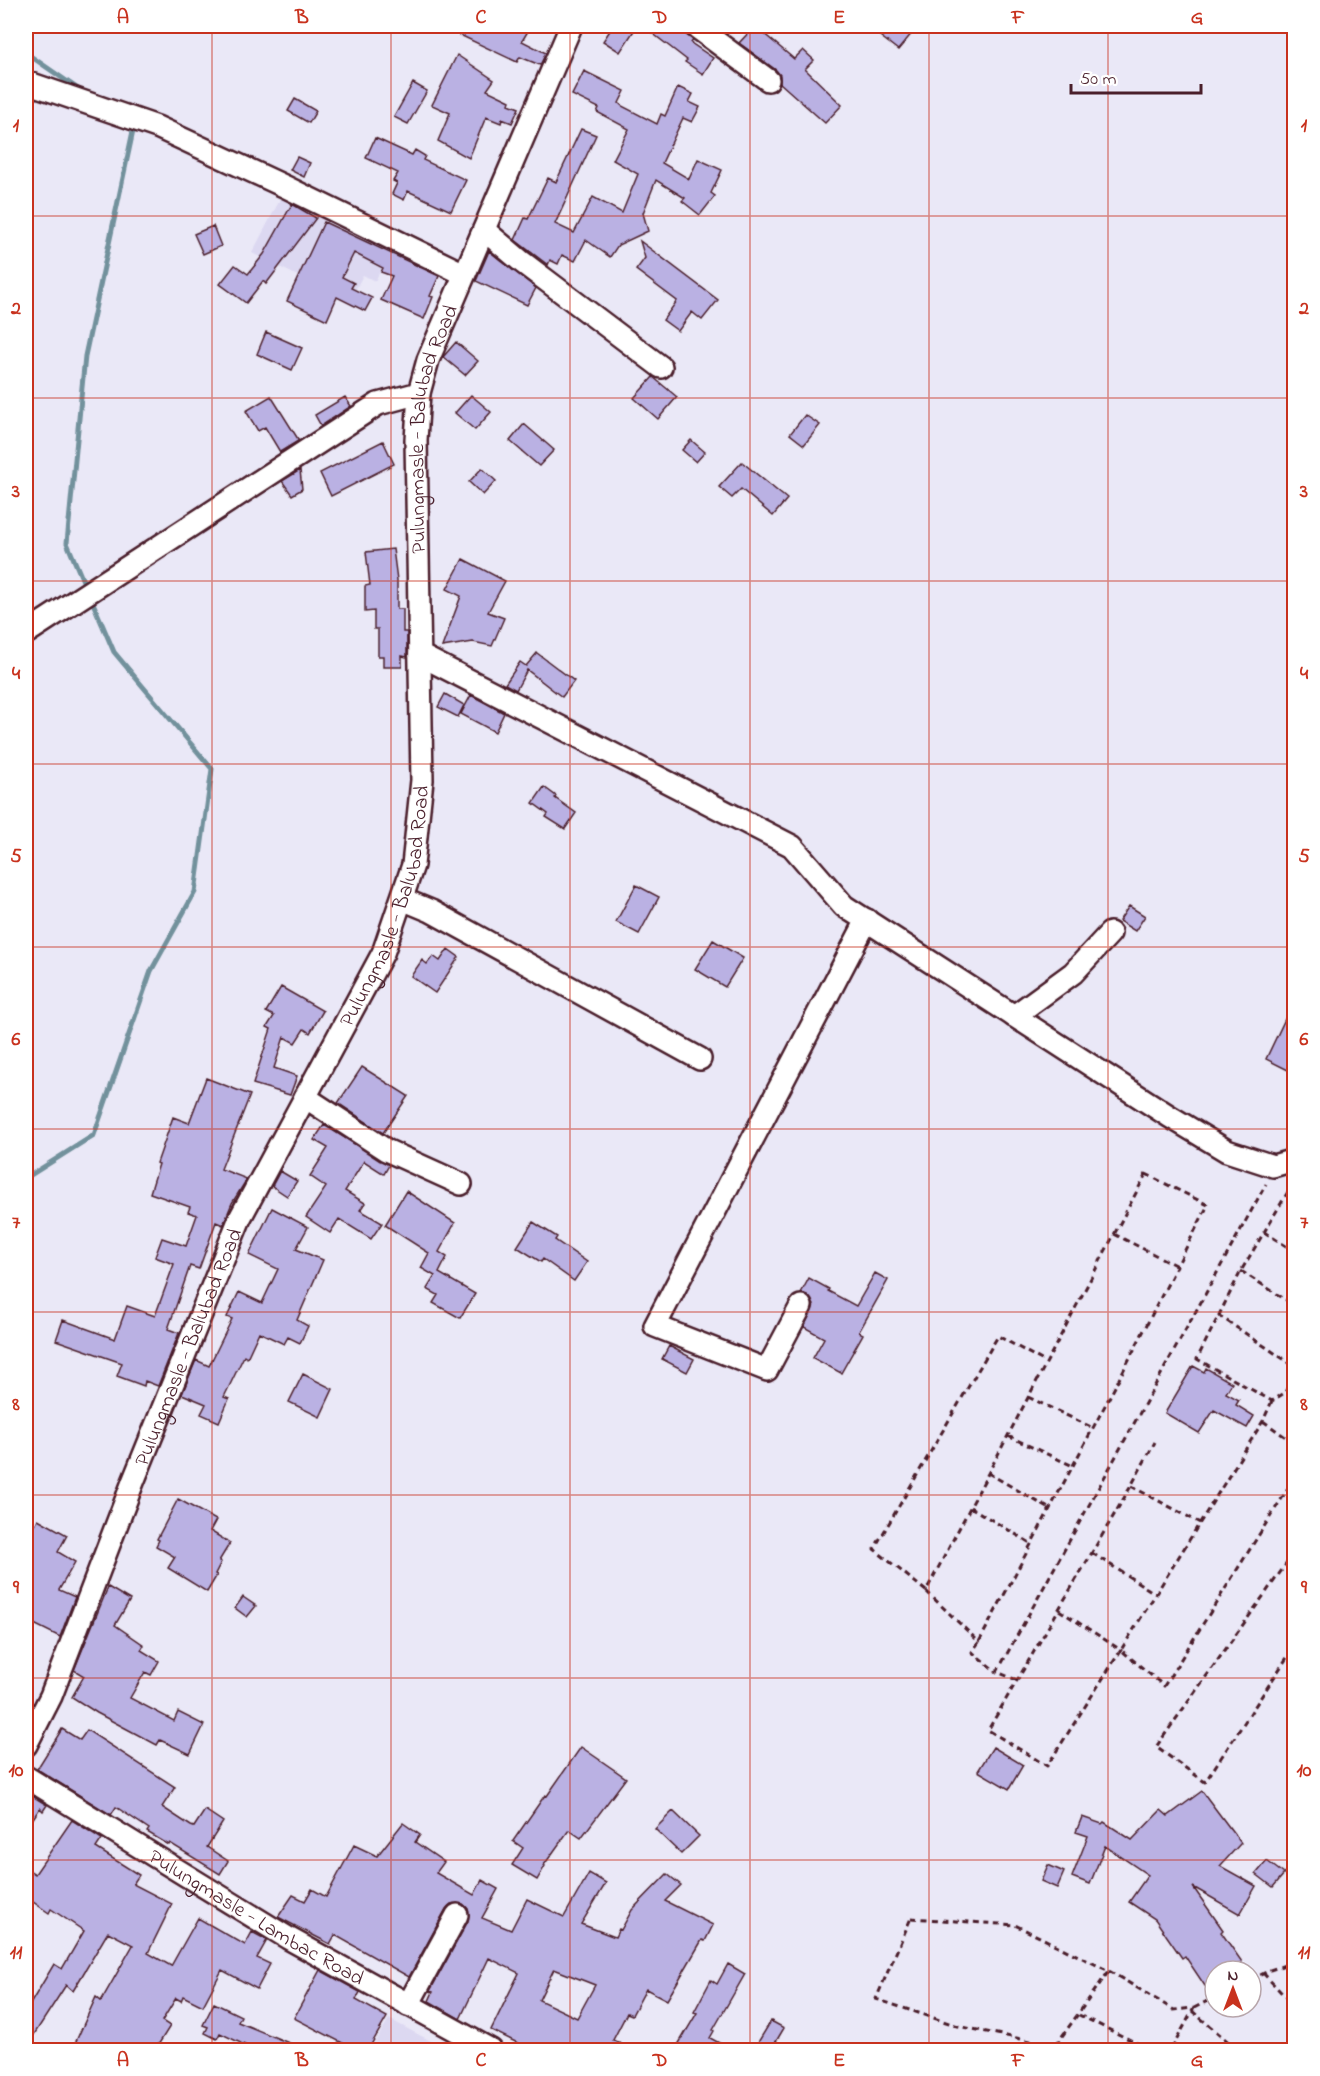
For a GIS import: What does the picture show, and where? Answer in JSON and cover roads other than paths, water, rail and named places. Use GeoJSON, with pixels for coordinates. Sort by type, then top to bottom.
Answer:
{"type":"FeatureCollection","features":[{"type":"Feature","properties":{"kind":"street","name":"Pulungmasle - Balubad Road"},"geometry":{"type":"LineString","coordinates":[[26,1745],[51,1696],[137,1471],[240,1218],[383,953],[413,866],[422,780],[416,440],[419,393],[428,360],[571,26]]}},
{"type":"Feature","properties":{"kind":"street"},"geometry":{"type":"LineString","coordinates":[[695,26],[768,80]]}},
{"type":"Feature","properties":{"kind":"street"},"geometry":{"type":"LineString","coordinates":[[26,82],[157,127],[464,274]]}},
{"type":"Feature","properties":{"kind":"street"},"geometry":{"type":"LineString","coordinates":[[484,230],[522,262],[661,367]]}},
{"type":"Feature","properties":{"kind":"street"},"geometry":{"type":"LineString","coordinates":[[26,633],[378,404],[419,393]]}},
{"type":"Feature","properties":{"kind":"street"},"geometry":{"type":"LineString","coordinates":[[420,655],[792,846],[844,906],[1227,1151],[1273,1166],[1294,1160]]}},
{"type":"Feature","properties":{"kind":"street"},"geometry":{"type":"LineString","coordinates":[[402,899],[430,911],[700,1059]]}},
{"type":"Feature","properties":{"kind":"street"},"geometry":{"type":"LineString","coordinates":[[801,1306],[767,1370],[655,1326],[867,920]]}},
{"type":"Feature","properties":{"kind":"street"},"geometry":{"type":"LineString","coordinates":[[1014,1016],[1073,973],[1110,933]]}},
{"type":"Feature","properties":{"kind":"street"},"geometry":{"type":"LineString","coordinates":[[305,1097],[386,1150],[461,1184]]}},
{"type":"Feature","properties":{"kind":"street","name":"Pulungmasle - Lambac Road"},"geometry":{"type":"LineString","coordinates":[[26,1777],[288,1938],[491,2050]]}},
{"type":"Feature","properties":{"kind":"street"},"geometry":{"type":"LineString","coordinates":[[408,2005],[457,1915]]}},
{"type":"Feature","properties":{"kind":"waterway"},"geometry":{"type":"LineString","coordinates":[[26,53],[81,91]]}},
{"type":"Feature","properties":{"kind":"waterway"},"geometry":{"type":"LineString","coordinates":[[86,588],[67,543],[85,356],[133,131]]}},
{"type":"Feature","properties":{"kind":"waterway"},"geometry":{"type":"LineString","coordinates":[[26,1178],[94,1135],[151,971],[195,892],[212,769],[114,652],[90,596]]}}]}
